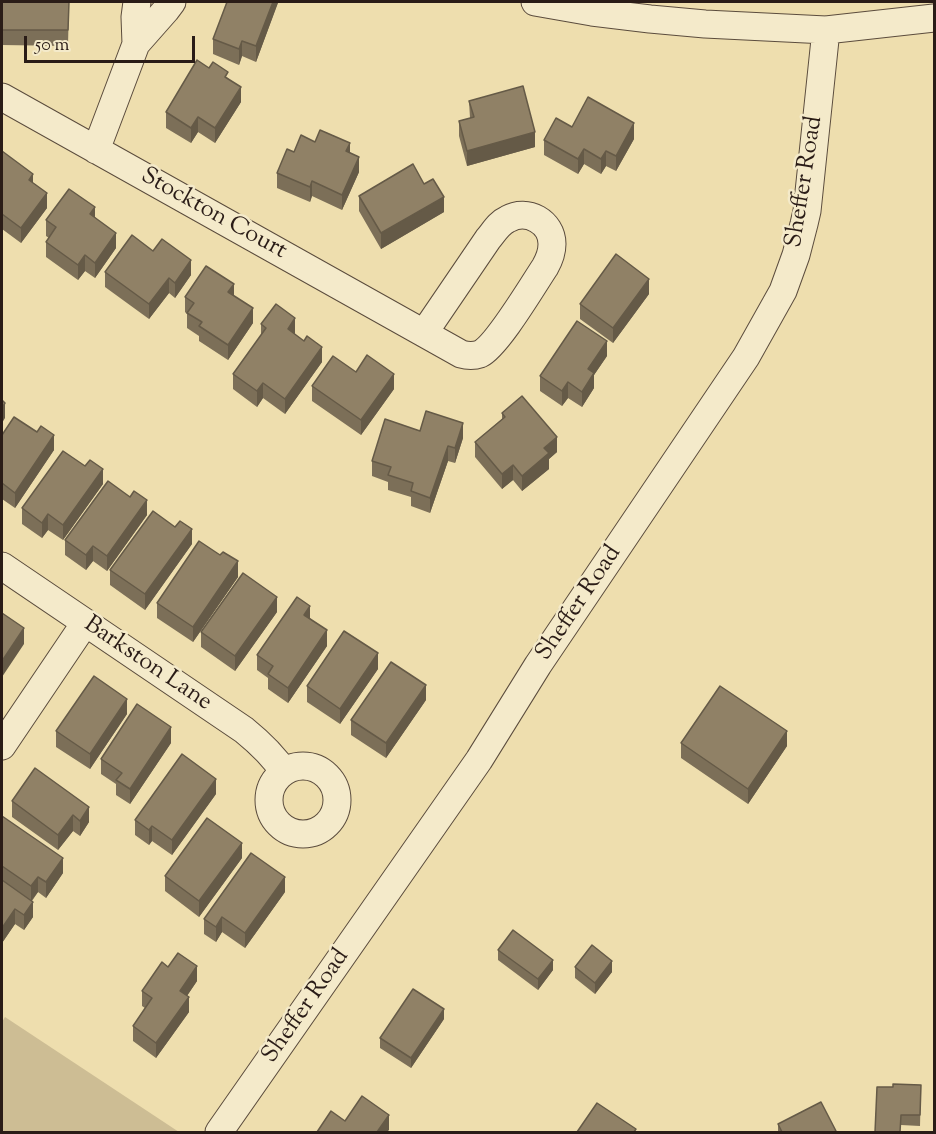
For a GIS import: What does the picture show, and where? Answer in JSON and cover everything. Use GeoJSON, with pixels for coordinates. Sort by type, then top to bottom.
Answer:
{"type":"FeatureCollection","features":[{"type":"Feature","properties":{"kind":"street"},"geometry":{"type":"LineString","coordinates":[[136,44],[137,2]]}},
{"type":"Feature","properties":{"kind":"street"},"geometry":{"type":"LineString","coordinates":[[96,150],[136,44],[172,2]]}},
{"type":"Feature","properties":{"kind":"street"},"geometry":{"type":"LineString","coordinates":[[535,2],[650,19],[826,30],[934,18]]}},
{"type":"Feature","properties":{"kind":"street","name":"Sheffer Road"},"geometry":{"type":"LineString","coordinates":[[219,1132],[479,760],[538,665],[747,357],[766,323],[783,291],[796,255],[807,211],[826,30]]}},
{"type":"Feature","properties":{"kind":"street","name":"Stockton Court"},"geometry":{"type":"LineString","coordinates":[[2,97],[461,354],[470,356],[480,354],[491,346],[545,267],[552,245],[547,228],[534,217],[524,214],[506,219],[488,239],[424,333]]}},
{"type":"Feature","properties":{"kind":"street","name":"Barkston Lane"},"geometry":{"type":"LineString","coordinates":[[2,566],[244,730],[274,757],[284,772]]}},
{"type":"Feature","properties":{"kind":"street"},"geometry":{"type":"LineString","coordinates":[[2,746],[85,623]]}},
{"type":"Feature","properties":{"kind":"shaded area"},"geometry":{"type":"Polygon","coordinates":[[[5,1017],[179,1132],[2,1132],[2,1022],[5,1017]]]}},
{"type":"Feature","properties":{"kind":"building"},"geometry":{"type":"Polygon","coordinates":[[[2,2],[69,2],[68,30],[2,30],[2,2]]]}},
{"type":"Feature","properties":{"kind":"building"},"geometry":{"type":"Polygon","coordinates":[[[227,2],[273,2],[256,46],[242,41],[239,49],[213,39],[227,2]]]}},
{"type":"Feature","properties":{"kind":"building"},"geometry":{"type":"Polygon","coordinates":[[[197,60],[209,68],[213,62],[228,72],[225,77],[241,87],[215,128],[198,117],[191,128],[166,112],[197,60]]]}},
{"type":"Feature","properties":{"kind":"building"},"geometry":{"type":"Polygon","coordinates":[[[523,86],[535,132],[467,151],[459,121],[474,117],[469,101],[523,86]]]}},
{"type":"Feature","properties":{"kind":"building"},"geometry":{"type":"Polygon","coordinates":[[[588,97],[634,123],[616,156],[606,151],[601,159],[584,149],[578,159],[544,140],[556,118],[572,127],[588,97]]]}},
{"type":"Feature","properties":{"kind":"building"},"geometry":{"type":"Polygon","coordinates":[[[320,130],[350,143],[346,151],[359,157],[342,195],[312,181],[310,187],[277,173],[287,149],[294,152],[301,135],[315,142],[320,130]]]}},
{"type":"Feature","properties":{"kind":"building"},"geometry":{"type":"Polygon","coordinates":[[[2,151],[33,174],[29,180],[47,193],[21,228],[2,214],[2,151]]]}},
{"type":"Feature","properties":{"kind":"building"},"geometry":{"type":"Polygon","coordinates":[[[413,164],[424,184],[433,179],[444,197],[381,233],[359,196],[413,164]]]}},
{"type":"Feature","properties":{"kind":"building"},"geometry":{"type":"Polygon","coordinates":[[[69,189],[95,207],[90,214],[116,233],[95,263],[85,255],[78,265],[46,242],[56,227],[46,220],[69,189]]]}},
{"type":"Feature","properties":{"kind":"building"},"geometry":{"type":"Polygon","coordinates":[[[132,235],[153,251],[162,239],[191,260],[175,283],[169,278],[149,304],[105,272],[132,235]]]}},
{"type":"Feature","properties":{"kind":"building"},"geometry":{"type":"Polygon","coordinates":[[[616,254],[649,279],[613,328],[580,304],[616,254]]]}},
{"type":"Feature","properties":{"kind":"building"},"geometry":{"type":"Polygon","coordinates":[[[206,266],[234,284],[228,292],[253,308],[228,345],[199,326],[202,322],[187,313],[194,303],[185,297],[206,266]]]}},
{"type":"Feature","properties":{"kind":"building"},"geometry":{"type":"Polygon","coordinates":[[[276,304],[295,318],[288,329],[304,341],[307,336],[322,347],[285,399],[263,383],[257,391],[233,374],[266,328],[261,324],[276,304]]]}},
{"type":"Feature","properties":{"kind":"building"},"geometry":{"type":"Polygon","coordinates":[[[577,321],[607,341],[588,369],[594,373],[582,392],[568,382],[562,391],[540,376],[577,321]]]}},
{"type":"Feature","properties":{"kind":"building"},"geometry":{"type":"Polygon","coordinates":[[[367,355],[394,374],[361,420],[312,386],[333,356],[356,372],[367,355]]]}},
{"type":"Feature","properties":{"kind":"building"},"geometry":{"type":"Polygon","coordinates":[[[522,396],[557,437],[544,448],[549,453],[522,476],[513,465],[502,474],[475,442],[505,417],[502,413],[522,396]]]}},
{"type":"Feature","properties":{"kind":"building"},"geometry":{"type":"Polygon","coordinates":[[[426,411],[463,423],[455,448],[448,446],[430,498],[411,491],[413,483],[388,475],[391,467],[372,461],[385,419],[420,431],[426,411]]]}},
{"type":"Feature","properties":{"kind":"building"},"geometry":{"type":"Polygon","coordinates":[[[14,417],[37,432],[41,426],[54,435],[15,493],[2,483],[2,435],[14,417]]]}},
{"type":"Feature","properties":{"kind":"building"},"geometry":{"type":"Polygon","coordinates":[[[63,451],[85,466],[90,460],[103,469],[63,525],[48,514],[42,523],[22,508],[63,451]]]}},
{"type":"Feature","properties":{"kind":"building"},"geometry":{"type":"Polygon","coordinates":[[[108,481],[130,497],[134,491],[147,500],[107,556],[93,546],[86,555],[65,540],[108,481]]]}},
{"type":"Feature","properties":{"kind":"building"},"geometry":{"type":"Polygon","coordinates":[[[153,511],[175,527],[180,521],[192,529],[145,594],[110,570],[153,511]]]}},
{"type":"Feature","properties":{"kind":"building"},"geometry":{"type":"Polygon","coordinates":[[[199,541],[220,555],[223,552],[238,561],[193,627],[157,603],[199,541]]]}},
{"type":"Feature","properties":{"kind":"building"},"geometry":{"type":"Polygon","coordinates":[[[243,573],[277,597],[235,656],[201,632],[243,573]]]}},
{"type":"Feature","properties":{"kind":"building"},"geometry":{"type":"Polygon","coordinates":[[[297,597],[310,606],[304,615],[327,630],[288,688],[268,674],[273,666],[257,655],[297,597]]]}},
{"type":"Feature","properties":{"kind":"building"},"geometry":{"type":"Polygon","coordinates":[[[2,613],[24,628],[2,661],[2,613]]]}},
{"type":"Feature","properties":{"kind":"building"},"geometry":{"type":"Polygon","coordinates":[[[344,631],[378,653],[340,709],[307,686],[344,631]]]}},
{"type":"Feature","properties":{"kind":"building"},"geometry":{"type":"Polygon","coordinates":[[[391,662],[426,685],[386,743],[351,720],[391,662]]]}},
{"type":"Feature","properties":{"kind":"building"},"geometry":{"type":"Polygon","coordinates":[[[94,676],[127,699],[90,754],[56,731],[94,676]]]}},
{"type":"Feature","properties":{"kind":"building"},"geometry":{"type":"Polygon","coordinates":[[[720,686],[787,731],[748,789],[681,743],[720,686]]]}},
{"type":"Feature","properties":{"kind":"building"},"geometry":{"type":"Polygon","coordinates":[[[137,704],[171,727],[130,789],[116,780],[122,773],[101,759],[137,704]]]}},
{"type":"Feature","properties":{"kind":"building"},"geometry":{"type":"Polygon","coordinates":[[[182,754],[216,779],[172,840],[152,826],[149,830],[135,820],[182,754]]]}},
{"type":"Feature","properties":{"kind":"building"},"geometry":{"type":"Polygon","coordinates":[[[35,768],[89,807],[80,821],[73,815],[58,835],[12,801],[35,768]]]}},
{"type":"Feature","properties":{"kind":"building"},"geometry":{"type":"Polygon","coordinates":[[[2,816],[63,858],[46,882],[38,877],[31,886],[2,866],[2,816]]]}},
{"type":"Feature","properties":{"kind":"building"},"geometry":{"type":"Polygon","coordinates":[[[207,818],[242,843],[199,901],[165,876],[207,818]]]}},
{"type":"Feature","properties":{"kind":"building"},"geometry":{"type":"Polygon","coordinates":[[[251,853],[285,877],[245,933],[222,917],[216,927],[204,919],[251,853]]]}},
{"type":"Feature","properties":{"kind":"building"},"geometry":{"type":"Polygon","coordinates":[[[2,880],[33,902],[24,915],[15,909],[2,928],[2,880]]]}},
{"type":"Feature","properties":{"kind":"building"},"geometry":{"type":"Polygon","coordinates":[[[513,930],[553,960],[538,979],[498,950],[513,930]]]}},
{"type":"Feature","properties":{"kind":"building"},"geometry":{"type":"Polygon","coordinates":[[[592,945],[612,961],[595,983],[575,967],[592,945]]]}},
{"type":"Feature","properties":{"kind":"building"},"geometry":{"type":"Polygon","coordinates":[[[178,953],[197,966],[180,991],[189,997],[156,1043],[133,1026],[152,998],[142,991],[162,962],[168,967],[178,953]]]}},
{"type":"Feature","properties":{"kind":"building"},"geometry":{"type":"Polygon","coordinates":[[[413,989],[444,1009],[411,1058],[380,1038],[413,989]]]}},
{"type":"Feature","properties":{"kind":"building"},"geometry":{"type":"Polygon","coordinates":[[[893,1084],[921,1085],[920,1115],[901,1115],[900,1132],[875,1132],[877,1087],[893,1087],[893,1084]]]}},
{"type":"Feature","properties":{"kind":"building"},"geometry":{"type":"Polygon","coordinates":[[[362,1096],[389,1115],[377,1132],[317,1132],[331,1111],[345,1121],[362,1096]]]}},
{"type":"Feature","properties":{"kind":"building"},"geometry":{"type":"Polygon","coordinates":[[[821,1102],[836,1131],[782,1132],[778,1124],[821,1102]]]}},
{"type":"Feature","properties":{"kind":"building"},"geometry":{"type":"Polygon","coordinates":[[[597,1103],[636,1129],[634,1132],[577,1132],[597,1103]]]}}]}
